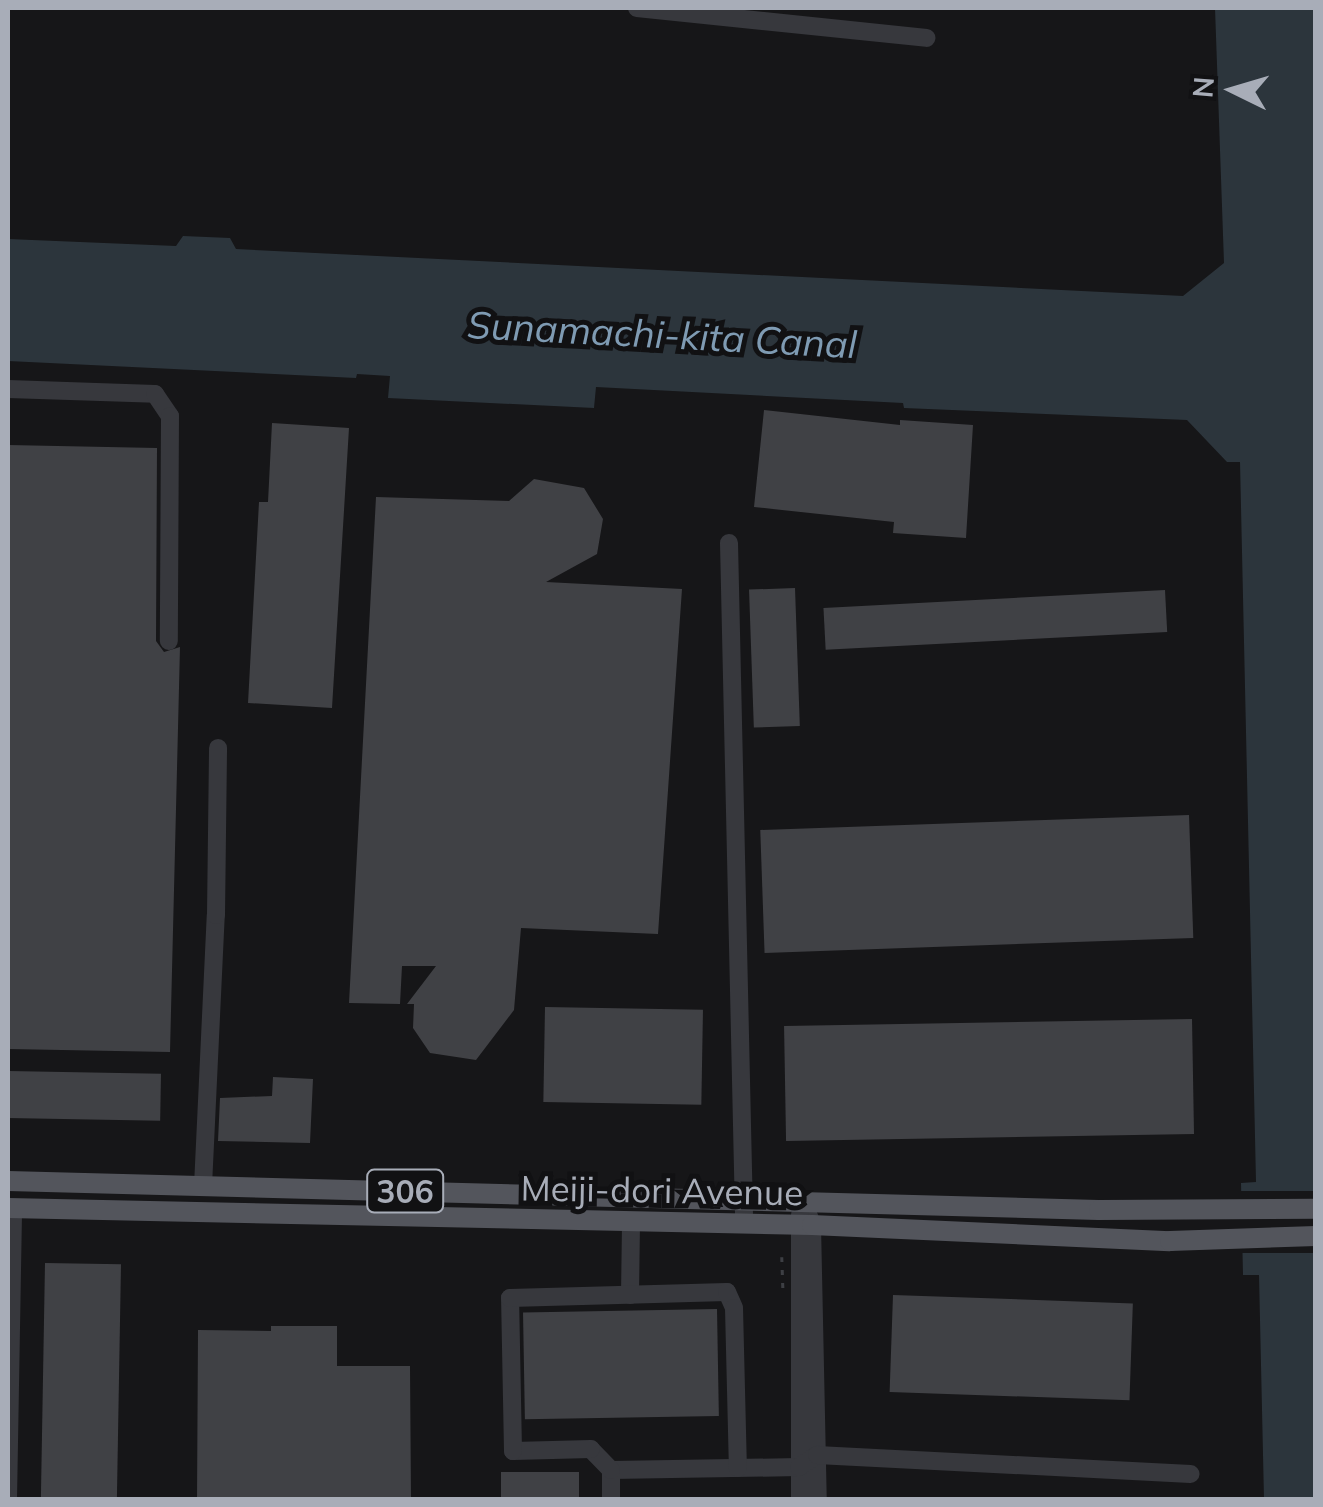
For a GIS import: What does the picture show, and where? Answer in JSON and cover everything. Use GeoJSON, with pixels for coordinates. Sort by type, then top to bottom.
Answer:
{"type":"FeatureCollection","features":[{"type":"Feature","properties":{"kind":"main road","name":"Meiji-dori Avenue"},"geometry":{"type":"LineString","coordinates":[[8,1181],[1209,1212],[1316,1208]]}},
{"type":"Feature","properties":{"kind":"main road","name":"Meiji-dori Avenue"},"geometry":{"type":"LineString","coordinates":[[10,1208],[804,1225],[1170,1241],[1316,1236]]}},
{"type":"Feature","properties":{"kind":"street"},"geometry":{"type":"LineString","coordinates":[[637,8],[926,38]]}},
{"type":"Feature","properties":{"kind":"street"},"geometry":{"type":"LineString","coordinates":[[8,389],[154,394],[170,416],[169,641]]}},
{"type":"Feature","properties":{"kind":"street"},"geometry":{"type":"LineString","coordinates":[[730,542],[744,1224]]}},
{"type":"Feature","properties":{"kind":"street"},"geometry":{"type":"LineString","coordinates":[[203,1186],[216,915],[218,748]]}},
{"type":"Feature","properties":{"kind":"street"},"geometry":{"type":"LineString","coordinates":[[800,1500],[804,1200]]}},
{"type":"Feature","properties":{"kind":"street"},"geometry":{"type":"LineString","coordinates":[[8,1500],[10,1208]]}},
{"type":"Feature","properties":{"kind":"street"},"geometry":{"type":"LineString","coordinates":[[630,1294],[631,1223]]}},
{"type":"Feature","properties":{"kind":"street"},"geometry":{"type":"LineString","coordinates":[[804,1225],[818,1500]]}},
{"type":"Feature","properties":{"kind":"street"},"geometry":{"type":"LineString","coordinates":[[611,1500],[610,1470],[591,1450],[513,1451],[510,1298],[727,1292],[732,1297],[738,1468]]}},
{"type":"Feature","properties":{"kind":"street"},"geometry":{"type":"LineString","coordinates":[[610,1470],[799,1466],[817,1455],[1191,1474]]}},
{"type":"Feature","properties":{"kind":"water","name":"Sunamachi-kita Canal"},"geometry":{"type":"Polygon","coordinates":[[[1215,8],[1315,8],[1315,1499],[1264,1499],[1259,1275],[1243,1275],[1241,1183],[1256,1182],[1240,462],[1227,462],[1187,420],[904,408],[903,403],[596,387],[594,408],[388,398],[390,376],[357,374],[356,378],[8,361],[8,239],[176,246],[183,236],[230,238],[236,249],[1183,296],[1224,263],[1215,8]]]}},
{"type":"Feature","properties":{"kind":"pier"},"geometry":{"type":"Polygon","coordinates":[[[1236,1191],[1315,1191],[1315,1253],[1236,1253],[1236,1191]]]}},
{"type":"Feature","properties":{"kind":"building"},"geometry":{"type":"Polygon","coordinates":[[[764,410],[900,425],[900,420],[973,425],[966,538],[893,533],[894,522],[754,507],[764,410]]]}},
{"type":"Feature","properties":{"kind":"building"},"geometry":{"type":"Polygon","coordinates":[[[272,423],[349,428],[332,708],[248,703],[259,502],[268,502],[272,423]]]}},
{"type":"Feature","properties":{"kind":"building"},"geometry":{"type":"Polygon","coordinates":[[[8,445],[157,448],[156,641],[164,652],[180,647],[170,1052],[8,1049],[8,445]]]}},
{"type":"Feature","properties":{"kind":"building"},"geometry":{"type":"Polygon","coordinates":[[[534,479],[584,488],[603,519],[597,554],[546,582],[682,589],[658,934],[521,928],[514,1010],[476,1060],[430,1053],[413,1028],[414,1004],[407,1004],[436,966],[402,966],[400,1004],[349,1003],[376,497],[509,501],[534,479]]]}},
{"type":"Feature","properties":{"kind":"building"},"geometry":{"type":"Polygon","coordinates":[[[795,588],[800,726],[754,728],[749,590],[795,588]]]}},
{"type":"Feature","properties":{"kind":"building"},"geometry":{"type":"Polygon","coordinates":[[[1165,590],[1167,632],[826,650],[823,608],[1165,590]]]}},
{"type":"Feature","properties":{"kind":"building"},"geometry":{"type":"Polygon","coordinates":[[[1189,815],[1193,938],[765,953],[760,830],[1189,815]]]}},
{"type":"Feature","properties":{"kind":"building"},"geometry":{"type":"Polygon","coordinates":[[[545,1007],[703,1010],[701,1105],[543,1102],[545,1007]]]}},
{"type":"Feature","properties":{"kind":"building"},"geometry":{"type":"Polygon","coordinates":[[[1192,1019],[1194,1134],[786,1141],[784,1026],[1192,1019]]]}},
{"type":"Feature","properties":{"kind":"building"},"geometry":{"type":"Polygon","coordinates":[[[8,1071],[161,1074],[160,1121],[8,1118],[8,1071]]]}},
{"type":"Feature","properties":{"kind":"building"},"geometry":{"type":"Polygon","coordinates":[[[273,1077],[313,1079],[310,1143],[218,1141],[220,1098],[272,1096],[273,1077]]]}},
{"type":"Feature","properties":{"kind":"building"},"geometry":{"type":"Polygon","coordinates":[[[45,1263],[121,1264],[117,1500],[41,1500],[45,1263]]]}},
{"type":"Feature","properties":{"kind":"building"},"geometry":{"type":"Polygon","coordinates":[[[893,1295],[1133,1303],[1129,1400],[890,1392],[893,1295]]]}},
{"type":"Feature","properties":{"kind":"building"},"geometry":{"type":"Polygon","coordinates":[[[717,1309],[719,1416],[525,1419],[523,1312],[717,1309]]]}},
{"type":"Feature","properties":{"kind":"building"},"geometry":{"type":"Polygon","coordinates":[[[271,1326],[337,1326],[337,1366],[410,1366],[411,1500],[197,1500],[198,1330],[271,1331],[271,1326]]]}},
{"type":"Feature","properties":{"kind":"building"},"geometry":{"type":"Polygon","coordinates":[[[501,1472],[579,1472],[579,1500],[501,1500],[501,1472]]]}}]}
